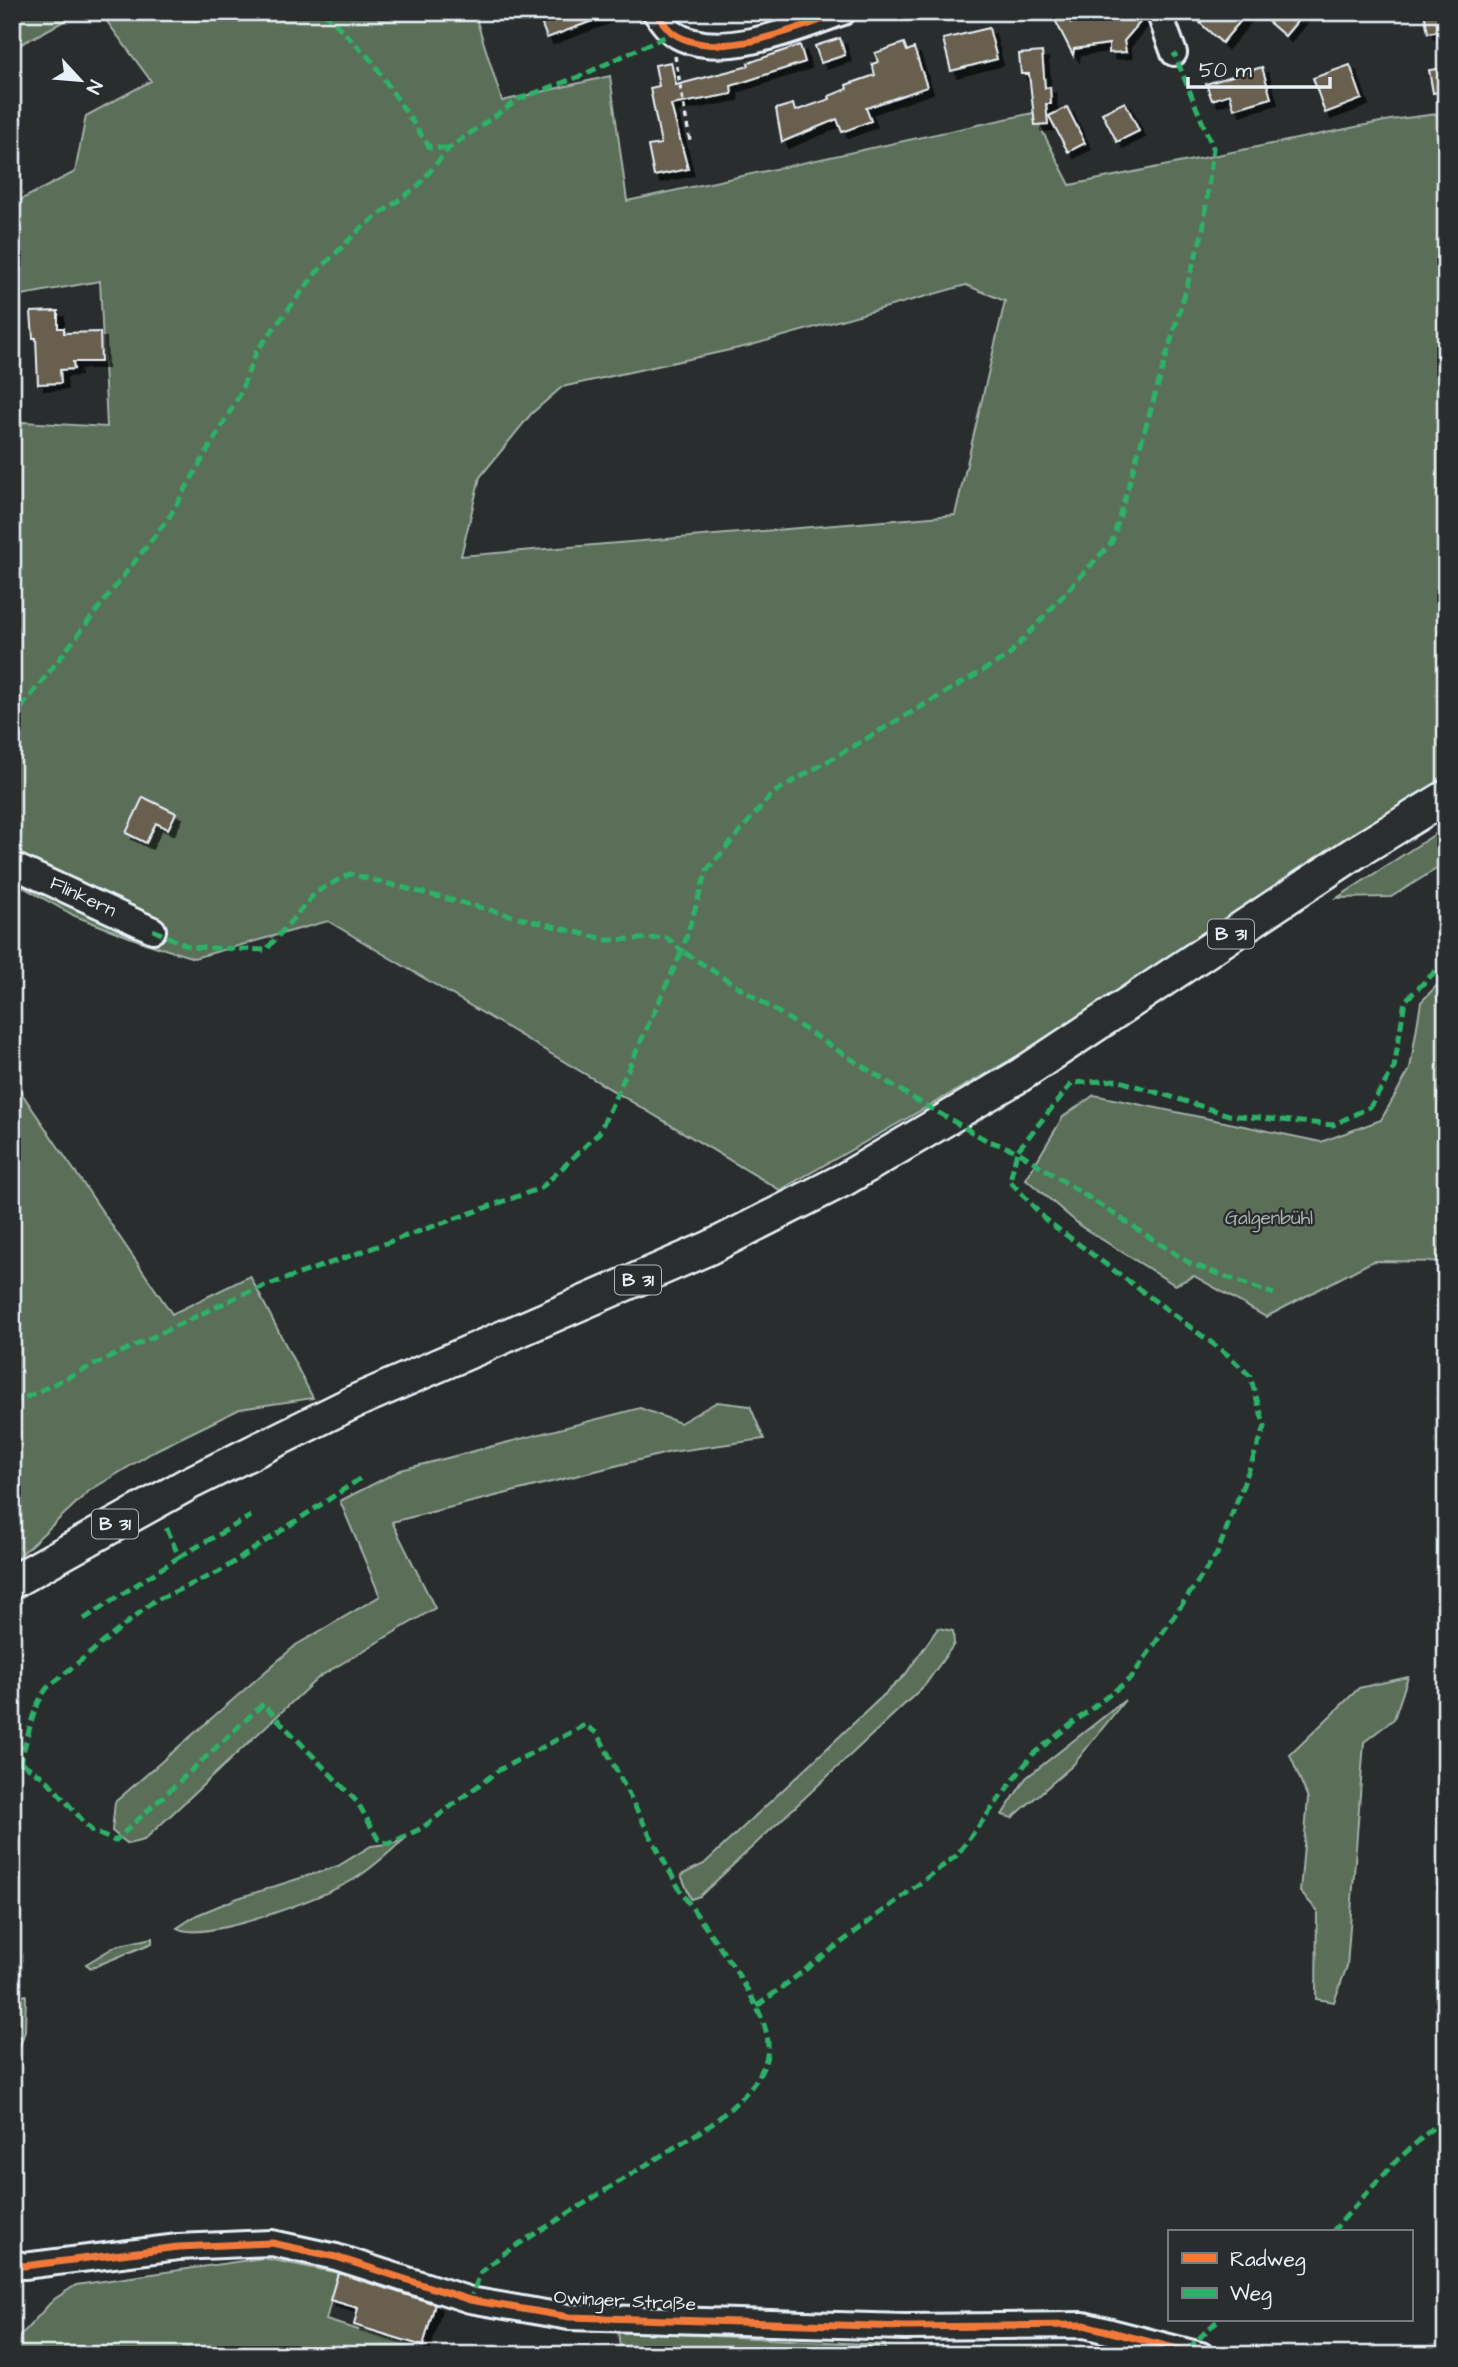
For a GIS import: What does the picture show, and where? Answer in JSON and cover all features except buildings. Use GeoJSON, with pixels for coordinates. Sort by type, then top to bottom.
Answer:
{"type":"FeatureCollection","features":[{"type":"Feature","properties":{"kind":"main road","name":"B 31"},"geometry":{"type":"LineString","coordinates":[[12,1583],[187,1484],[356,1401],[697,1254],[845,1179],[1019,1076],[1334,866],[1446,797]]}},
{"type":"Feature","properties":{"kind":"street"},"geometry":{"type":"LineString","coordinates":[[655,12],[673,33],[705,44],[767,39],[843,12]]}},
{"type":"Feature","properties":{"kind":"street"},"geometry":{"type":"LineString","coordinates":[[1159,12],[1174,53]]}},
{"type":"Feature","properties":{"kind":"street","name":"Flinkern"},"geometry":{"type":"LineString","coordinates":[[12,865],[153,930]]}},
{"type":"Feature","properties":{"kind":"street","name":"Owinger Straße"},"geometry":{"type":"LineString","coordinates":[[12,2262],[24,2266],[178,2247],[272,2243],[336,2257],[470,2300],[569,2317],[905,2327],[1084,2325],[1201,2355]]}},
{"type":"Feature","properties":{"kind":"path"},"geometry":{"type":"LineString","coordinates":[[673,33],[690,141]]}},
{"type":"Feature","properties":{"kind":"green space"},"geometry":{"type":"Polygon","coordinates":[[[12,12],[81,12],[12,49],[12,12]]]}},
{"type":"Feature","properties":{"kind":"green space"},"geometry":{"type":"Polygon","coordinates":[[[100,12],[474,12],[502,101],[610,76],[627,201],[1033,113],[1070,185],[1390,120],[1446,113],[1446,779],[1416,794],[1028,1050],[780,1190],[328,921],[194,958],[145,943],[75,916],[12,881],[12,451],[23,422],[107,427],[100,281],[22,295],[12,286],[12,204],[75,172],[86,116],[151,81],[100,12]],[[966,285],[748,346],[562,387],[531,414],[480,477],[461,556],[955,515],[1005,301],[966,285]]]}},
{"type":"Feature","properties":{"kind":"green space"},"geometry":{"type":"Polygon","coordinates":[[[1446,827],[1446,863],[1391,897],[1337,898],[1446,827]]]}},
{"type":"Feature","properties":{"kind":"green space","name":"Galgenbühl"},"geometry":{"type":"Polygon","coordinates":[[[1446,976],[1446,1262],[1373,1261],[1266,1317],[1194,1276],[1175,1285],[1082,1227],[1026,1179],[1063,1117],[1094,1095],[1321,1142],[1381,1120],[1410,1069],[1421,1002],[1446,976]]]}},
{"type":"Feature","properties":{"kind":"green space"},"geometry":{"type":"Polygon","coordinates":[[[12,1079],[172,1314],[250,1276],[313,1398],[240,1409],[158,1449],[89,1491],[12,1563],[12,1079]]]}},
{"type":"Feature","properties":{"kind":"green space"},"geometry":{"type":"Polygon","coordinates":[[[717,1402],[750,1406],[764,1439],[671,1452],[392,1522],[435,1608],[319,1677],[144,1840],[128,1844],[112,1831],[115,1802],[296,1645],[380,1596],[340,1501],[401,1470],[640,1408],[680,1423],[717,1402]]]}},
{"type":"Feature","properties":{"kind":"green space"},"geometry":{"type":"Polygon","coordinates":[[[938,1628],[953,1631],[954,1644],[925,1685],[700,1896],[691,1899],[681,1875],[704,1864],[905,1675],[938,1628]]]}},
{"type":"Feature","properties":{"kind":"green space"},"geometry":{"type":"Polygon","coordinates":[[[1408,1677],[1394,1719],[1364,1742],[1347,1966],[1334,2002],[1316,1999],[1317,1910],[1300,1892],[1308,1798],[1290,1755],[1359,1688],[1408,1677]]]}},
{"type":"Feature","properties":{"kind":"green space"},"geometry":{"type":"Polygon","coordinates":[[[1125,1700],[1073,1765],[1012,1818],[1002,1815],[1026,1778],[1125,1700]]]}},
{"type":"Feature","properties":{"kind":"green space"},"geometry":{"type":"Polygon","coordinates":[[[407,1837],[356,1878],[320,1896],[238,1924],[191,1931],[177,1928],[197,1915],[238,1898],[338,1866],[371,1846],[395,1843],[407,1837]]]}},
{"type":"Feature","properties":{"kind":"green space"},"geometry":{"type":"Polygon","coordinates":[[[152,1938],[152,1943],[91,1968],[86,1964],[116,1946],[152,1938]]]}},
{"type":"Feature","properties":{"kind":"green space"},"geometry":{"type":"Polygon","coordinates":[[[26,1995],[25,2031],[12,2071],[12,1999],[26,1995]]]}},
{"type":"Feature","properties":{"kind":"green space"},"geometry":{"type":"Polygon","coordinates":[[[263,2258],[338,2273],[326,2320],[440,2355],[12,2355],[12,2345],[53,2300],[76,2285],[263,2258]]]}},
{"type":"Feature","properties":{"kind":"green space"},"geometry":{"type":"Polygon","coordinates":[[[618,2331],[885,2345],[887,2355],[621,2355],[618,2331]]]}},
{"type":"Feature","properties":{"kind":"marked path"},"geometry":{"type":"LineString","coordinates":[[324,12],[372,61],[430,148],[449,148]]}},
{"type":"Feature","properties":{"kind":"marked path"},"geometry":{"type":"LineString","coordinates":[[12,720],[170,516],[239,396],[256,352],[316,273],[361,228],[418,186],[449,148],[519,99],[578,77],[673,33]]}},
{"type":"Feature","properties":{"kind":"marked path"},"geometry":{"type":"LineString","coordinates":[[153,930],[190,947],[266,950],[316,892],[350,874],[607,940],[667,938],[682,951],[707,870],[773,793],[1008,656],[1112,542],[1203,231],[1213,148],[1174,53]]}},
{"type":"Feature","properties":{"kind":"marked path"},"geometry":{"type":"LineString","coordinates":[[12,1404],[243,1294],[541,1188],[599,1133],[682,951],[911,1097],[986,1140],[1017,1151],[1072,1083],[1117,1080],[1229,1115],[1333,1125],[1370,1107],[1394,1068],[1405,1001],[1446,961]]}},
{"type":"Feature","properties":{"kind":"marked path"},"geometry":{"type":"LineString","coordinates":[[757,2006],[956,1856],[1033,1754],[1131,1678],[1217,1554],[1265,1427],[1250,1376],[1228,1355],[1046,1220],[1010,1181],[1017,1151],[1191,1264],[1274,1294]]}},
{"type":"Feature","properties":{"kind":"marked path"},"geometry":{"type":"LineString","coordinates":[[12,1778],[22,1756],[35,1710],[47,1688],[154,1601],[219,1572],[361,1478]]}},
{"type":"Feature","properties":{"kind":"marked path"},"geometry":{"type":"LineString","coordinates":[[179,1557],[251,1516]]}},
{"type":"Feature","properties":{"kind":"marked path"},"geometry":{"type":"LineString","coordinates":[[84,1619],[179,1557],[166,1527]]}},
{"type":"Feature","properties":{"kind":"marked path"},"geometry":{"type":"LineString","coordinates":[[22,1763],[46,1779],[92,1831],[115,1841],[263,1704],[358,1803],[378,1839],[389,1844],[422,1828],[499,1770],[585,1725],[598,1734],[675,1881],[746,1986],[758,2009],[766,2030],[766,2060],[748,2091],[712,2124],[506,2252],[481,2272],[470,2300]]}},
{"type":"Feature","properties":{"kind":"marked path"},"geometry":{"type":"LineString","coordinates":[[1334,2230],[1392,2165],[1446,2116]]}},
{"type":"Feature","properties":{"kind":"marked path"},"geometry":{"type":"LineString","coordinates":[[1188,2349],[1216,2322]]}},
{"type":"Feature","properties":{"kind":"cycle path"},"geometry":{"type":"LineString","coordinates":[[655,12],[673,33],[691,41],[712,45],[758,40],[843,12]]}},
{"type":"Feature","properties":{"kind":"cycle path"},"geometry":{"type":"LineString","coordinates":[[12,2262],[24,2266],[178,2247],[272,2243],[336,2257],[470,2300],[569,2317],[905,2327],[1084,2325],[1201,2355]]}}]}
